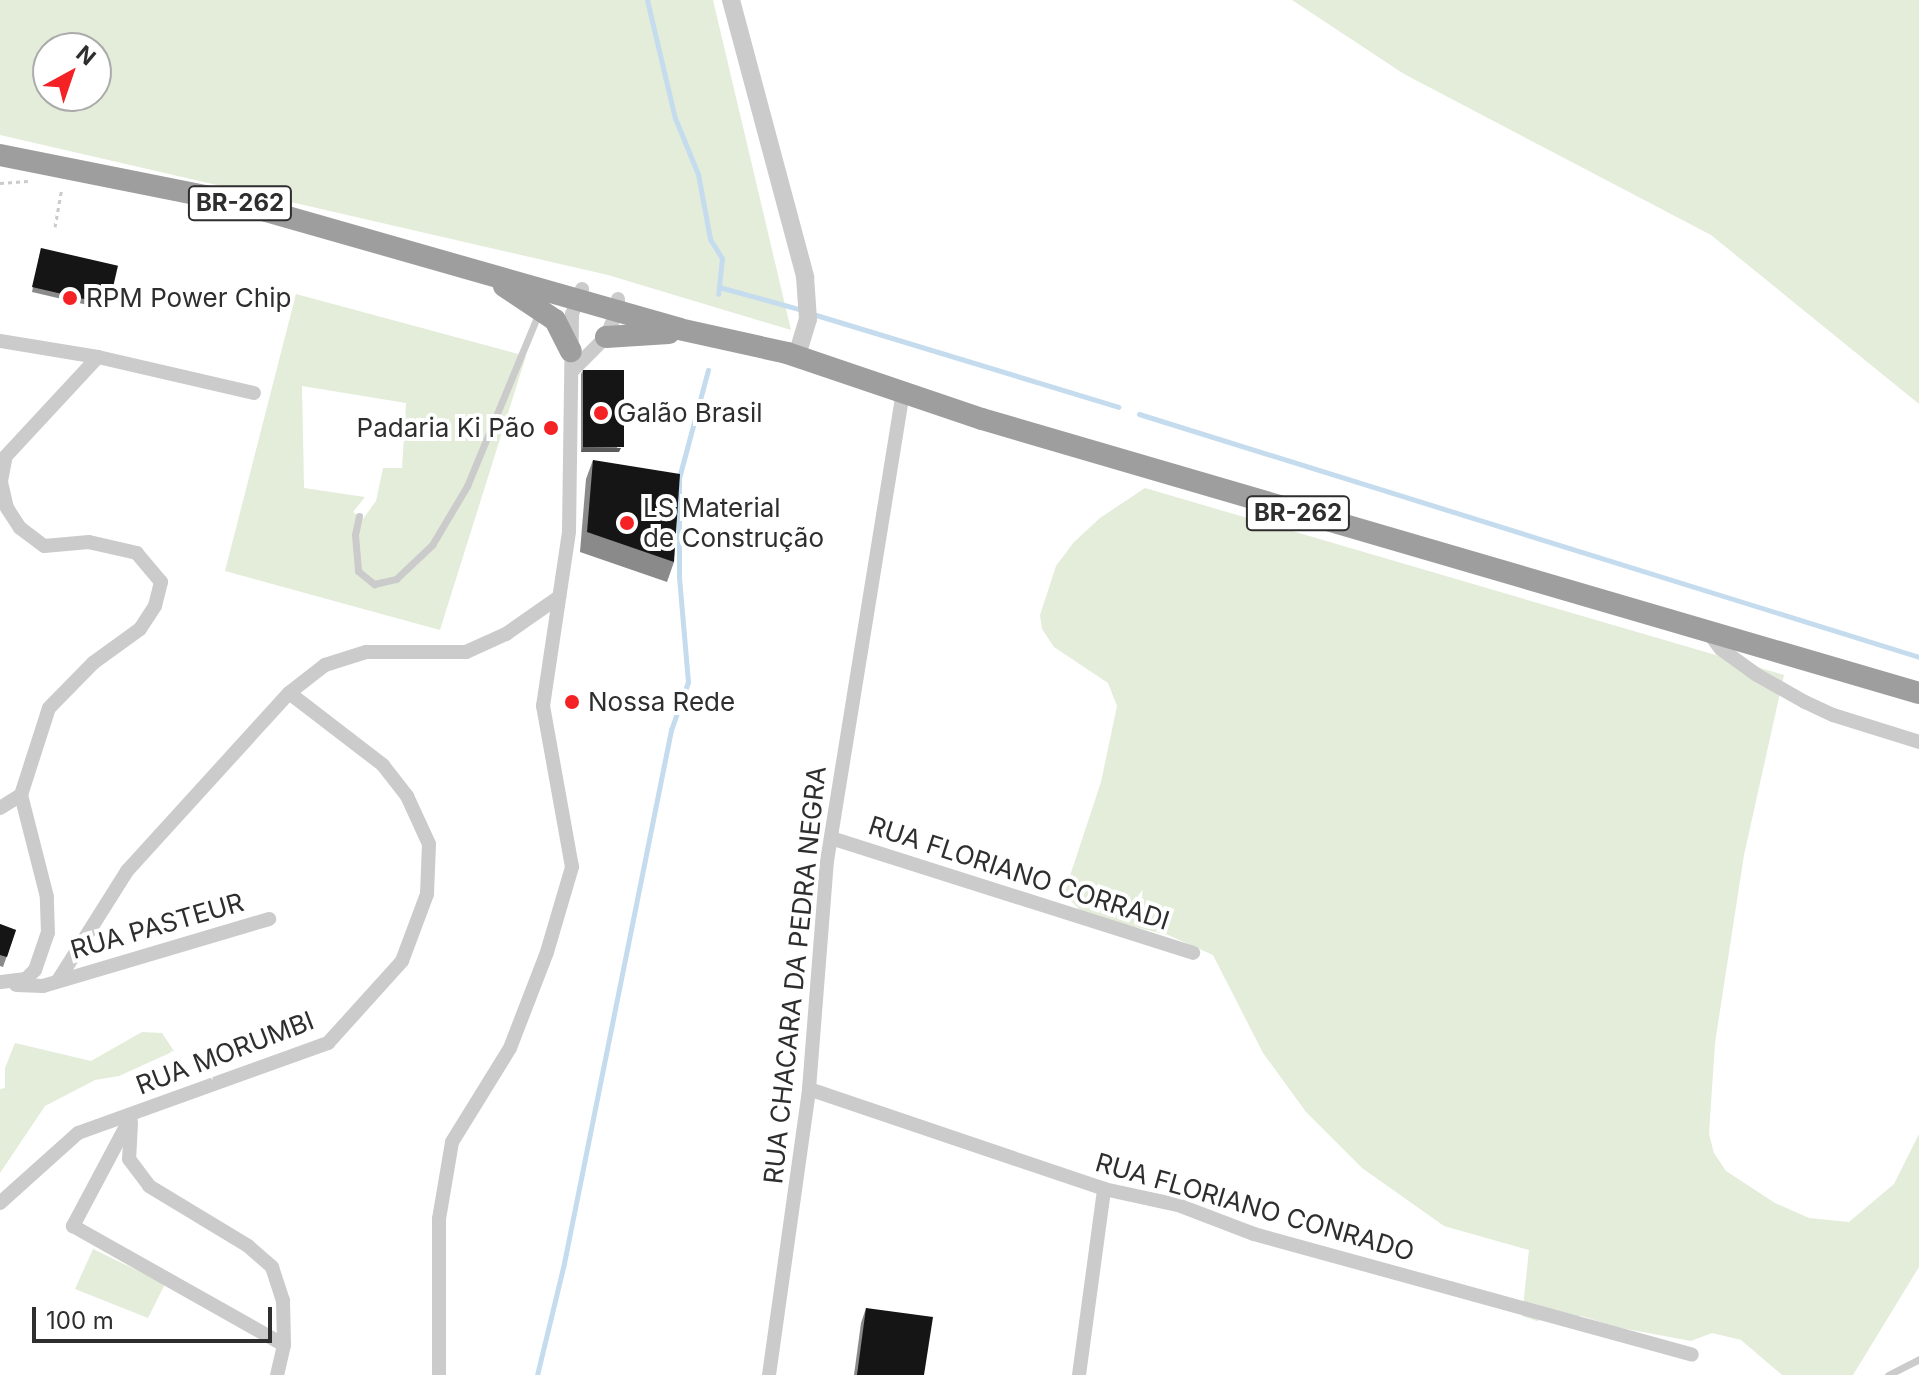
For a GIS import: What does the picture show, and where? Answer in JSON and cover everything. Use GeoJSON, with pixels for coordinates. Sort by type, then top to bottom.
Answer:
{"type":"FeatureCollection","features":[{"type":"Feature","properties":{"kind":"highway","name":"BR-262"},"geometry":{"type":"LineString","coordinates":[[0,155],[231,201],[475,270],[618,304],[707,335],[792,354],[982,419],[1919,693]]}},
{"type":"Feature","properties":{"kind":"highway"},"geometry":{"type":"LineString","coordinates":[[417,253],[476,256],[580,294]]}},
{"type":"Feature","properties":{"kind":"highway"},"geometry":{"type":"LineString","coordinates":[[475,270],[555,320],[572,361]]}},
{"type":"Feature","properties":{"kind":"highway"},"geometry":{"type":"LineString","coordinates":[[618,304],[792,354]]}},
{"type":"Feature","properties":{"kind":"highway"},"geometry":{"type":"LineString","coordinates":[[606,337],[645,332],[707,335]]}},
{"type":"Feature","properties":{"kind":"street"},"geometry":{"type":"LineString","coordinates":[[731,0],[805,277],[808,319],[792,354]]}},
{"type":"Feature","properties":{"kind":"street"},"geometry":{"type":"LineString","coordinates":[[439,1375],[439,1219],[452,1142],[510,1048],[547,952],[572,867],[543,706],[569,531],[572,314],[580,294]]}},
{"type":"Feature","properties":{"kind":"street"},"geometry":{"type":"LineString","coordinates":[[572,361],[606,337],[618,304]]}},
{"type":"Feature","properties":{"kind":"street"},"geometry":{"type":"LineString","coordinates":[[0,341],[98,357],[254,393]]}},
{"type":"Feature","properties":{"kind":"street"},"geometry":{"type":"LineString","coordinates":[[1,982],[26,979],[35,970],[48,933],[47,897],[21,795],[49,708],[93,663],[140,629],[155,606],[161,582],[137,553],[89,542],[44,546],[20,528],[7,508],[1,481],[6,456],[98,357]]}},
{"type":"Feature","properties":{"kind":"street","name":"RUA CHACARA DA PEDRA NEGRA"},"geometry":{"type":"LineString","coordinates":[[769,1375],[809,1089],[831,838],[903,390]]}},
{"type":"Feature","properties":{"kind":"street"},"geometry":{"type":"LineString","coordinates":[[59,979],[127,871],[289,693],[325,665],[366,652],[466,652],[506,634],[559,597]]}},
{"type":"Feature","properties":{"kind":"street"},"geometry":{"type":"LineString","coordinates":[[1708,632],[1733,658],[1805,702],[1833,715],[1919,742]]}},
{"type":"Feature","properties":{"kind":"street","name":"RUA MORUMBI"},"geometry":{"type":"LineString","coordinates":[[0,1203],[78,1133],[328,1043],[402,961],[427,894],[429,844],[407,796],[383,765],[289,693]]}},
{"type":"Feature","properties":{"kind":"street"},"geometry":{"type":"LineString","coordinates":[[0,808],[21,795]]}},
{"type":"Feature","properties":{"kind":"street","name":"RUA FLORIANO CORRADI"},"geometry":{"type":"LineString","coordinates":[[831,838],[1193,953]]}},
{"type":"Feature","properties":{"kind":"street","name":"RUA PASTEUR"},"geometry":{"type":"LineString","coordinates":[[1,982],[43,986],[269,919]]}},
{"type":"Feature","properties":{"kind":"street","name":"RUA FLORIANO CONRADO"},"geometry":{"type":"LineString","coordinates":[[809,1089],[1104,1189],[1178,1205],[1254,1234],[1692,1355]]}},
{"type":"Feature","properties":{"kind":"street"},"geometry":{"type":"LineString","coordinates":[[132,1115],[73,1226],[284,1345]]}},
{"type":"Feature","properties":{"kind":"street","name":"RUA MORUMBI"},"geometry":{"type":"LineString","coordinates":[[132,1115],[129,1159],[149,1186],[248,1246],[272,1267],[283,1300],[284,1345],[277,1375]]}},
{"type":"Feature","properties":{"kind":"street"},"geometry":{"type":"LineString","coordinates":[[1079,1375],[1104,1189]]}},
{"type":"Feature","properties":{"kind":"lane"},"geometry":{"type":"LineString","coordinates":[[359,516],[355,535],[358,571],[374,584],[396,579],[432,545],[467,486],[540,308]]}},
{"type":"Feature","properties":{"kind":"lane"},"geometry":{"type":"LineString","coordinates":[[1888,1375],[1919,1359]]}},
{"type":"Feature","properties":{"kind":"path"},"geometry":{"type":"LineString","coordinates":[[55,227],[63,180]]}},
{"type":"Feature","properties":{"kind":"green space"},"geometry":{"type":"Polygon","coordinates":[[[0,0],[713,0],[791,330],[608,275],[0,135],[0,0]]]}},
{"type":"Feature","properties":{"kind":"green space"},"geometry":{"type":"Polygon","coordinates":[[[1292,0],[1919,0],[1919,404],[1711,235],[1404,74],[1292,0]]]}},
{"type":"Feature","properties":{"kind":"green space"},"geometry":{"type":"Polygon","coordinates":[[[296,294],[526,356],[440,630],[225,571],[296,294]],[[302,386],[304,488],[365,497],[353,512],[363,519],[376,501],[383,468],[402,468],[406,403],[302,386]]]}},
{"type":"Feature","properties":{"kind":"green space"},"geometry":{"type":"Polygon","coordinates":[[[1145,488],[1784,675],[1744,855],[1715,1043],[1709,1134],[1714,1153],[1726,1171],[1775,1203],[1809,1218],[1849,1222],[1894,1184],[1919,1134],[1919,1267],[1853,1375],[1782,1375],[1741,1340],[1712,1333],[1691,1341],[1616,1327],[1582,1316],[1554,1316],[1537,1321],[1522,1316],[1529,1250],[1444,1226],[1362,1168],[1306,1112],[1263,1053],[1213,955],[1168,935],[1085,915],[1064,894],[1101,782],[1117,706],[1108,683],[1054,647],[1042,629],[1040,615],[1056,566],[1074,542],[1100,518],[1145,488]]]}},
{"type":"Feature","properties":{"kind":"green space"},"geometry":{"type":"Polygon","coordinates":[[[142,1032],[162,1033],[174,1051],[119,1076],[95,1080],[45,1106],[0,1173],[0,1089],[5,1088],[5,1068],[15,1043],[91,1061],[142,1032]]]}},
{"type":"Feature","properties":{"kind":"green space"},"geometry":{"type":"Polygon","coordinates":[[[93,1249],[165,1284],[148,1318],[75,1289],[93,1249]]]}},
{"type":"Feature","properties":{"kind":"building"},"geometry":{"type":"Polygon","coordinates":[[[41,248],[118,266],[109,305],[32,287],[41,248]]]}},
{"type":"Feature","properties":{"kind":"building","name":"Galão Brasil"},"geometry":{"type":"Polygon","coordinates":[[[583,370],[624,370],[624,447],[583,447],[583,370]]]}},
{"type":"Feature","properties":{"kind":"building","name":"LS Material de Construção"},"geometry":{"type":"Polygon","coordinates":[[[593,460],[680,474],[674,562],[587,532],[593,460]]]}},
{"type":"Feature","properties":{"kind":"building"},"geometry":{"type":"Polygon","coordinates":[[[0,924],[16,930],[7,957],[0,955],[0,924]]]}},
{"type":"Feature","properties":{"kind":"building"},"geometry":{"type":"Polygon","coordinates":[[[866,1308],[933,1317],[924,1375],[857,1375],[866,1308]]]}},
{"type":"Feature","properties":{"kind":"waterway"},"geometry":{"type":"LineString","coordinates":[[647,0],[675,118],[698,174],[710,239],[722,258],[718,294]]}},
{"type":"Feature","properties":{"kind":"waterway"},"geometry":{"type":"LineString","coordinates":[[719,287],[799,309]]}},
{"type":"Feature","properties":{"kind":"waterway"},"geometry":{"type":"LineString","coordinates":[[816,315],[1118,407]]}},
{"type":"Feature","properties":{"kind":"waterway"},"geometry":{"type":"LineString","coordinates":[[537,1375],[564,1263],[671,730],[688,682],[679,577],[679,478],[708,370]]}},
{"type":"Feature","properties":{"kind":"waterway"},"geometry":{"type":"LineString","coordinates":[[1139,414],[1919,657]]}},
{"type":"Feature","properties":{"kind":"place","name":"RPM Power Chip"},"geometry":{"type":"Point","coordinates":[70,298]}},
{"type":"Feature","properties":{"kind":"place","name":"Galão Brasil"},"geometry":{"type":"Point","coordinates":[601,413]}},
{"type":"Feature","properties":{"kind":"place","name":"Padaria Ki Pão"},"geometry":{"type":"Point","coordinates":[551,428]}},
{"type":"Feature","properties":{"kind":"place","name":"LS Material de Construção"},"geometry":{"type":"Point","coordinates":[627,523]}},
{"type":"Feature","properties":{"kind":"place","name":"Nossa Rede"},"geometry":{"type":"Point","coordinates":[572,702]}}]}
